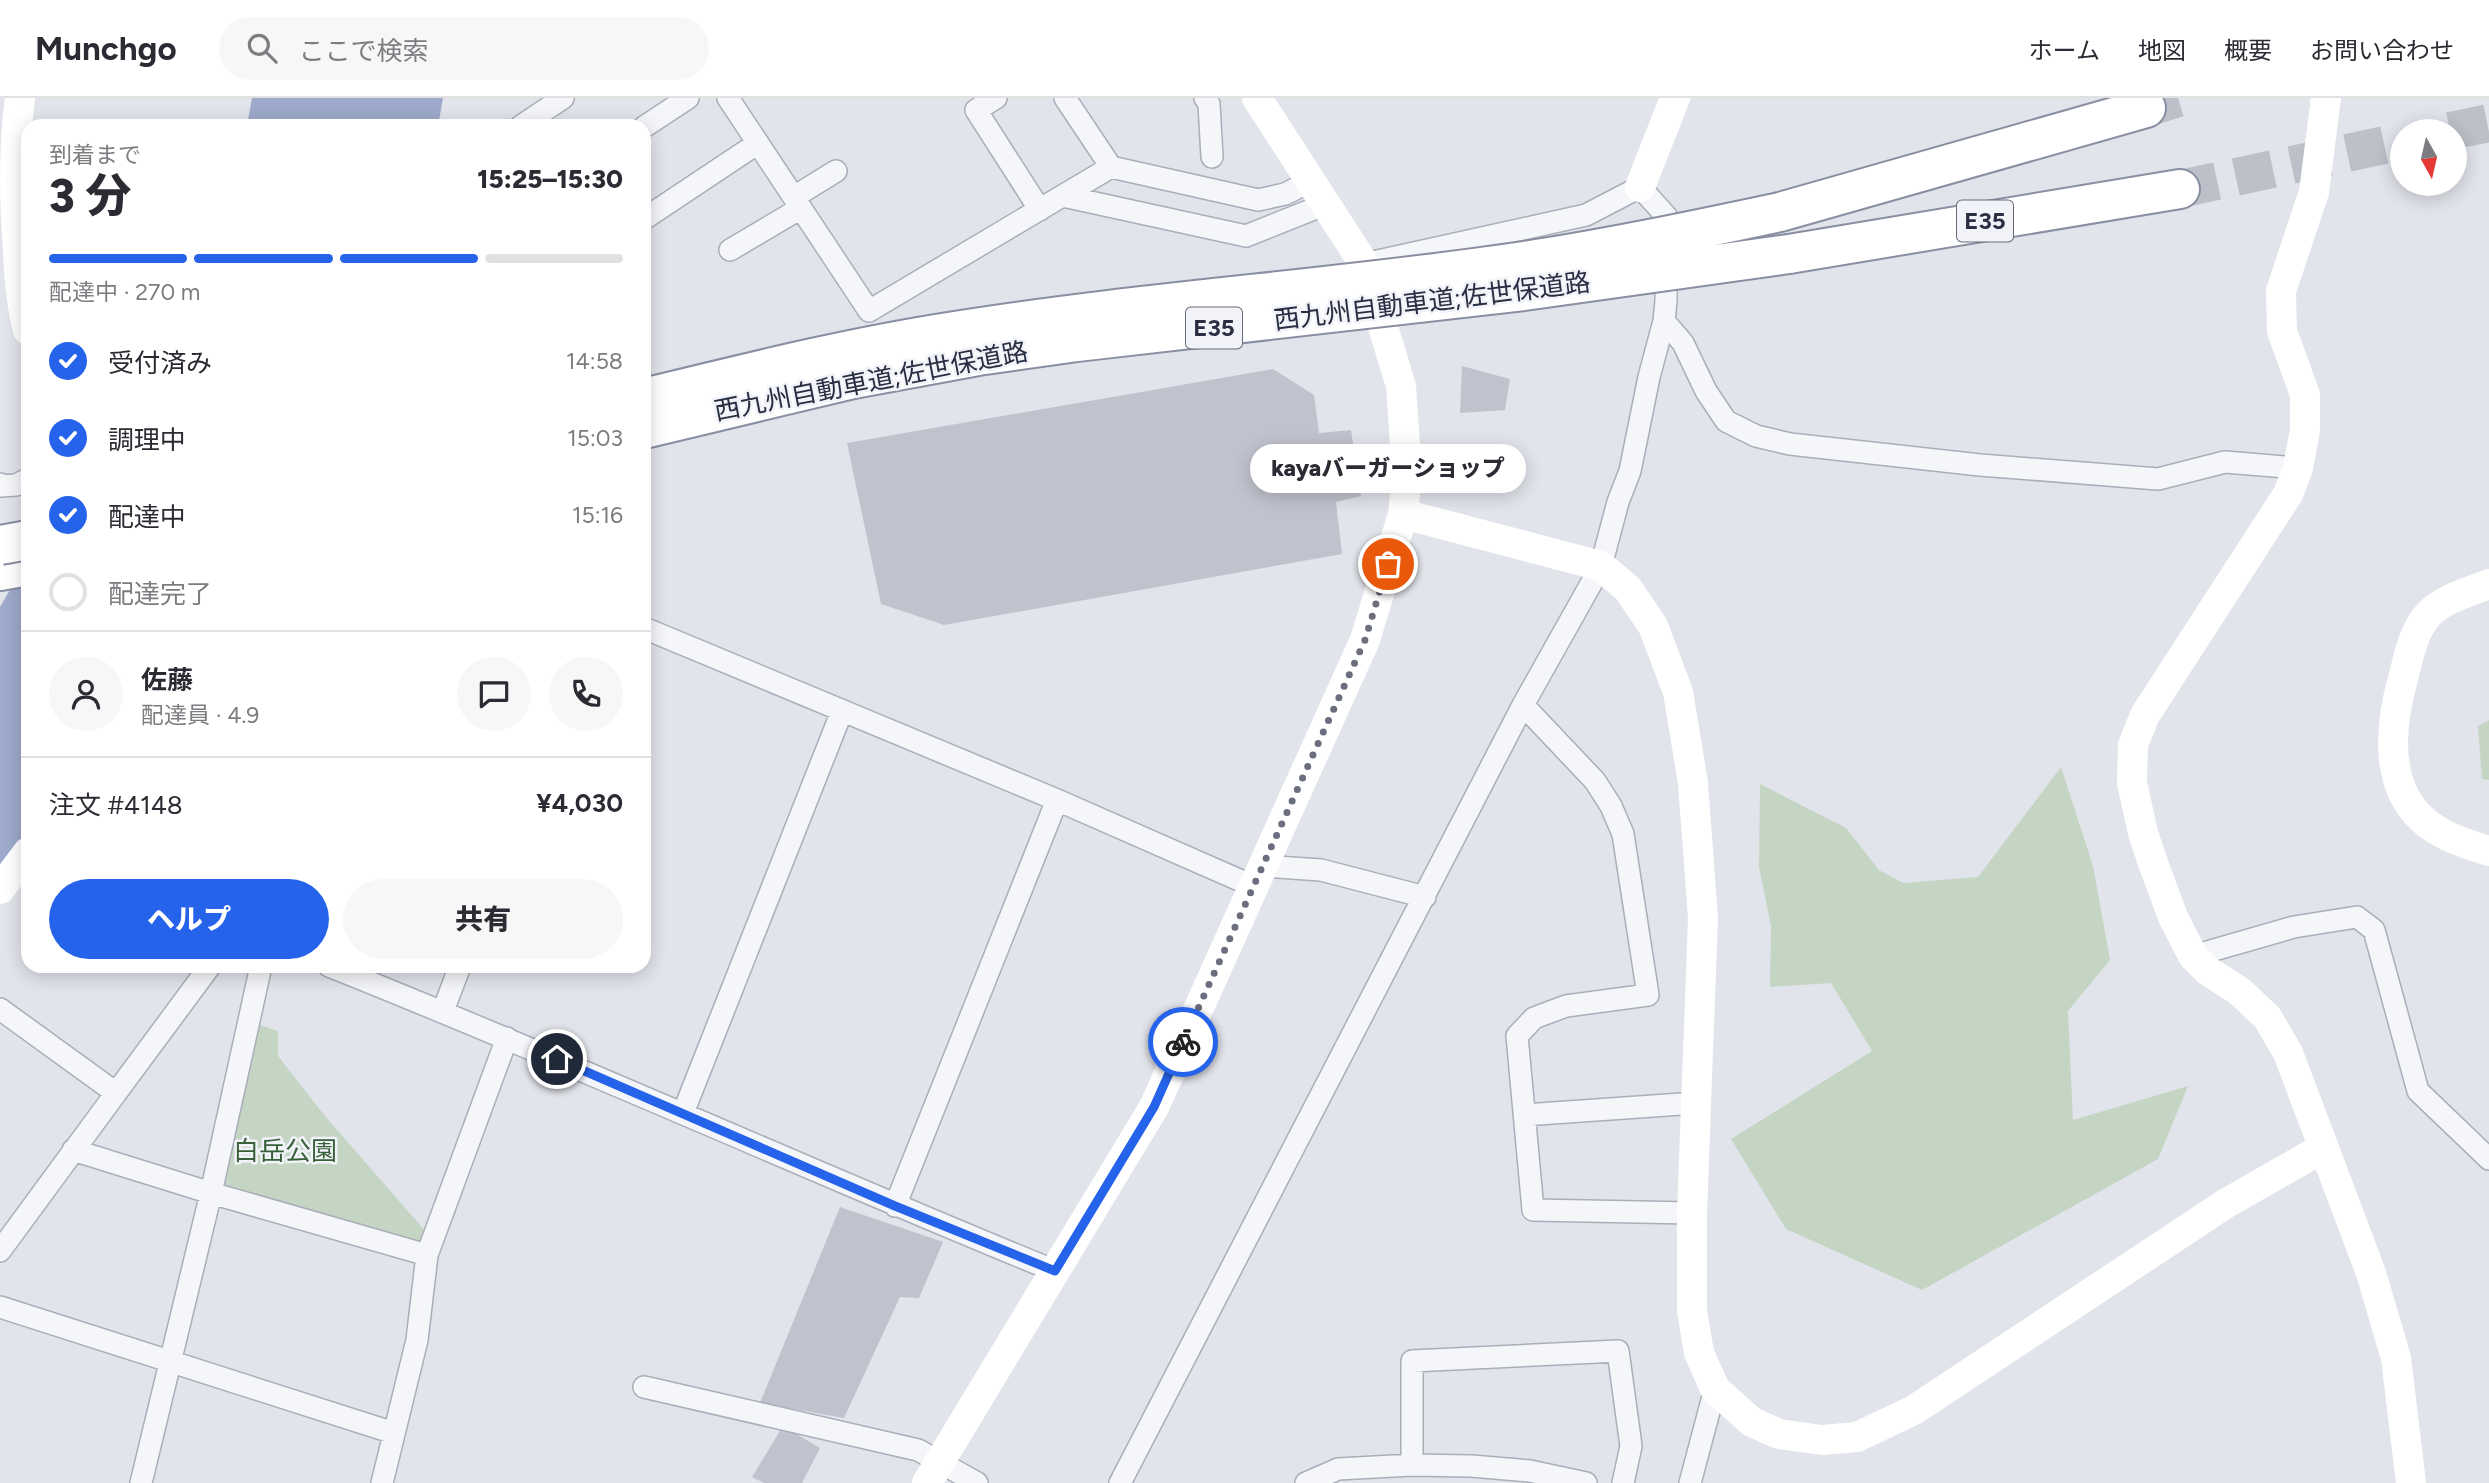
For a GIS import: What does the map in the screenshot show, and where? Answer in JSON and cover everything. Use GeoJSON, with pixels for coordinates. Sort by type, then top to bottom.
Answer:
{"type":"FeatureCollection","features":[{"type":"Feature","properties":{"kind":"highway","name":"西九州自動車道;佐世保道路"},"geometry":{"type":"LineString","coordinates":[[651,396],[839,352],[952,331],[1067,314],[1524,261],[1692,231],[1780,212],[2146,107]]}},
{"type":"Feature","properties":{"kind":"highway","name":"西九州自動車道;佐世保道路"},"geometry":{"type":"LineString","coordinates":[[651,427],[853,379],[978,356],[1077,342],[1497,294],[1789,254],[2180,189]]}},
{"type":"Feature","properties":{"kind":"highway"},"geometry":{"type":"LineString","coordinates":[[9,570],[21,551]]}},
{"type":"Feature","properties":{"kind":"street"},"geometry":{"type":"LineString","coordinates":[[20,98],[7,185],[21,295]]}},
{"type":"Feature","properties":{"kind":"street"},"geometry":{"type":"LineString","coordinates":[[532,119],[563,98]]}},
{"type":"Feature","properties":{"kind":"street"},"geometry":{"type":"LineString","coordinates":[[651,122],[688,98]]}},
{"type":"Feature","properties":{"kind":"street"},"geometry":{"type":"LineString","coordinates":[[728,98],[869,311],[1111,167]]}},
{"type":"Feature","properties":{"kind":"street"},"geometry":{"type":"LineString","coordinates":[[996,98],[976,110],[1040,209]]}},
{"type":"Feature","properties":{"kind":"street"},"geometry":{"type":"LineString","coordinates":[[1065,98],[1111,167],[1258,200],[1285,194],[1318,193]]}},
{"type":"Feature","properties":{"kind":"street"},"geometry":{"type":"LineString","coordinates":[[1205,98],[1209,104],[1212,157]]}},
{"type":"Feature","properties":{"kind":"street"},"geometry":{"type":"LineString","coordinates":[[934,1473],[1154,1107],[1365,640],[1403,513],[1407,474],[1401,386],[1364,264],[1257,98]]}},
{"type":"Feature","properties":{"kind":"street"},"geometry":{"type":"LineString","coordinates":[[651,413],[1016,333],[1364,264],[1586,215],[1640,187],[1675,98]]}},
{"type":"Feature","properties":{"kind":"street"},"geometry":{"type":"LineString","coordinates":[[2326,98],[2314,192],[2281,291],[2283,331],[2305,395],[2305,430],[2298,468],[2288,494],[2145,715],[2133,745],[2132,783],[2143,833],[2173,917],[2193,956],[2208,971],[2239,991],[2267,1017],[2288,1053],[2371,1273],[2396,1358],[2412,1483]]}},
{"type":"Feature","properties":{"kind":"street"},"geometry":{"type":"LineString","coordinates":[[651,214],[758,143]]}},
{"type":"Feature","properties":{"kind":"street"},"geometry":{"type":"LineString","coordinates":[[730,250],[836,171]]}},
{"type":"Feature","properties":{"kind":"street"},"geometry":{"type":"LineString","coordinates":[[1120,1483],[1523,705],[1601,566],[1618,502],[1630,471],[1649,377],[1664,321],[1667,217],[1640,187]]}},
{"type":"Feature","properties":{"kind":"street"},"geometry":{"type":"LineString","coordinates":[[1063,196],[1246,236],[1318,193]]}},
{"type":"Feature","properties":{"kind":"street"},"geometry":{"type":"LineString","coordinates":[[1664,321],[1683,343],[1706,391],[1726,421],[1767,439],[1790,444],[1980,465],[2158,479],[2225,463],[2298,468]]}},
{"type":"Feature","properties":{"kind":"street"},"geometry":{"type":"LineString","coordinates":[[0,484],[16,485],[21,482]]}},
{"type":"Feature","properties":{"kind":"street"},"geometry":{"type":"LineString","coordinates":[[1403,513],[1601,566],[1628,589],[1653,626],[1678,692],[1693,783],[1703,918],[1692,1213],[1692,1311],[1699,1353],[1715,1389],[1752,1422],[1779,1434],[1822,1440],[1857,1437],[1914,1410],[2225,1204],[2323,1148]]}},
{"type":"Feature","properties":{"kind":"street"},"geometry":{"type":"LineString","coordinates":[[9,570],[21,544]]}},
{"type":"Feature","properties":{"kind":"street"},"geometry":{"type":"LineString","coordinates":[[2489,584],[2452,599],[2428,614],[2417,634],[2406,666],[2394,714],[2392,740],[2398,781],[2409,805],[2423,821],[2459,842],[2489,851]]}},
{"type":"Feature","properties":{"kind":"street"},"geometry":{"type":"LineString","coordinates":[[651,631],[1057,800],[1259,876],[1321,870],[1425,897]]}},
{"type":"Feature","properties":{"kind":"street"},"geometry":{"type":"LineString","coordinates":[[1523,705],[1595,781],[1611,806],[1623,834],[1648,995],[1566,1006],[1534,1017],[1517,1036],[1533,1210],[1692,1213]]}},
{"type":"Feature","properties":{"kind":"street"},"geometry":{"type":"LineString","coordinates":[[682,1113],[842,711]]}},
{"type":"Feature","properties":{"kind":"street"},"geometry":{"type":"LineString","coordinates":[[895,1206],[1057,800]]}},
{"type":"Feature","properties":{"kind":"street"},"geometry":{"type":"LineString","coordinates":[[0,889],[21,861]]}},
{"type":"Feature","properties":{"kind":"street"},"geometry":{"type":"LineString","coordinates":[[2193,956],[2294,927],[2357,917],[2374,930],[2418,1091],[2489,1159]]}},
{"type":"Feature","properties":{"kind":"street"},"geometry":{"type":"LineString","coordinates":[[0,1251],[205,973]]}},
{"type":"Feature","properties":{"kind":"street"},"geometry":{"type":"LineString","coordinates":[[141,1483],[211,1193],[259,973]]}},
{"type":"Feature","properties":{"kind":"street"},"geometry":{"type":"LineString","coordinates":[[347,973],[443,1011],[895,1206],[1055,1271]]}},
{"type":"Feature","properties":{"kind":"street"},"geometry":{"type":"LineString","coordinates":[[443,1011],[457,973]]}},
{"type":"Feature","properties":{"kind":"street"},"geometry":{"type":"LineString","coordinates":[[0,1009],[116,1093]]}},
{"type":"Feature","properties":{"kind":"street"},"geometry":{"type":"LineString","coordinates":[[382,1483],[417,1340],[427,1255],[507,1038]]}},
{"type":"Feature","properties":{"kind":"street"},"geometry":{"type":"LineString","coordinates":[[1524,1115],[1696,1103]]}},
{"type":"Feature","properties":{"kind":"street"},"geometry":{"type":"LineString","coordinates":[[73,1150],[427,1255]]}},
{"type":"Feature","properties":{"kind":"street"},"geometry":{"type":"LineString","coordinates":[[0,1307],[394,1433]]}},
{"type":"Feature","properties":{"kind":"street"},"geometry":{"type":"LineString","coordinates":[[1412,1465],[1412,1361],[1618,1351],[1631,1446],[1623,1483]]}},
{"type":"Feature","properties":{"kind":"street"},"geometry":{"type":"LineString","coordinates":[[644,1387],[918,1450],[934,1473],[977,1483]]}},
{"type":"Feature","properties":{"kind":"street"},"geometry":{"type":"LineString","coordinates":[[1690,1483],[1715,1389]]}},
{"type":"Feature","properties":{"kind":"street"},"geometry":{"type":"LineString","coordinates":[[1306,1483],[1338,1468],[1412,1465],[1530,1471],[1579,1482]]}},
{"type":"Feature","properties":{"kind":"green space"},"geometry":{"type":"Polygon","coordinates":[[[2489,720],[2489,780],[2482,779],[2478,726],[2489,720]]]}},
{"type":"Feature","properties":{"kind":"green space"},"geometry":{"type":"Polygon","coordinates":[[[2061,767],[2093,866],[2110,960],[2068,1011],[2073,1120],[2188,1086],[2158,1159],[1922,1290],[1786,1229],[1731,1139],[1872,1051],[1831,983],[1770,987],[1771,926],[1759,867],[1760,784],[1846,828],[1879,870],[1903,883],[1978,877],[2061,767]]]}},
{"type":"Feature","properties":{"kind":"green space","name":"白岳公園"},"geometry":{"type":"Polygon","coordinates":[[[260,1025],[278,1031],[278,1056],[325,1116],[427,1233],[420,1244],[223,1188],[260,1025]]]}},
{"type":"Feature","properties":{"kind":"water"},"geometry":{"type":"Polygon","coordinates":[[[252,98],[443,98],[439,119],[248,119],[252,98]]]}},
{"type":"Feature","properties":{"kind":"water"},"geometry":{"type":"Polygon","coordinates":[[[21,571],[21,850],[0,877],[0,607],[21,571]]]}},
{"type":"Feature","properties":{"kind":"building"},"geometry":{"type":"Polygon","coordinates":[[[1462,366],[1510,379],[1505,410],[1460,413],[1462,366]]]}},
{"type":"Feature","properties":{"kind":"building"},"geometry":{"type":"Polygon","coordinates":[[[1273,369],[1314,395],[1319,433],[1351,430],[1361,496],[1336,502],[1342,554],[944,625],[881,604],[847,443],[1273,369]]]}},
{"type":"Feature","properties":{"kind":"building"},"geometry":{"type":"Polygon","coordinates":[[[840,1207],[943,1242],[919,1298],[900,1297],[844,1418],[760,1403],[840,1207]]]}},
{"type":"Feature","properties":{"kind":"building"},"geometry":{"type":"Polygon","coordinates":[[[783,1426],[820,1448],[802,1483],[764,1483],[752,1477],[783,1426]]]}},
{"type":"Feature","properties":{"kind":"tunnel"},"geometry":{"type":"LineString","coordinates":[[2146,108],[2178,98]]}},
{"type":"Feature","properties":{"kind":"tunnel"},"geometry":{"type":"LineString","coordinates":[[2468,127],[2489,123]]}},
{"type":"Feature","properties":{"kind":"tunnel"},"geometry":{"type":"LineString","coordinates":[[2180,189],[2390,144]]}},
{"type":"Feature","properties":{"kind":"way so far"},"geometry":{"type":"LineString","coordinates":[[1183,1042],[1365,640],[1388,564]]}},
{"type":"Feature","properties":{"kind":"place","name":"kayaバーガーショップ"},"geometry":{"type":"Point","coordinates":[1388,564]}},
{"type":"Feature","properties":{"kind":"route"},"geometry":{"type":"LineString","coordinates":[[557,1059],[895,1206],[1055,1271],[1154,1107],[1183,1042]]}}]}
